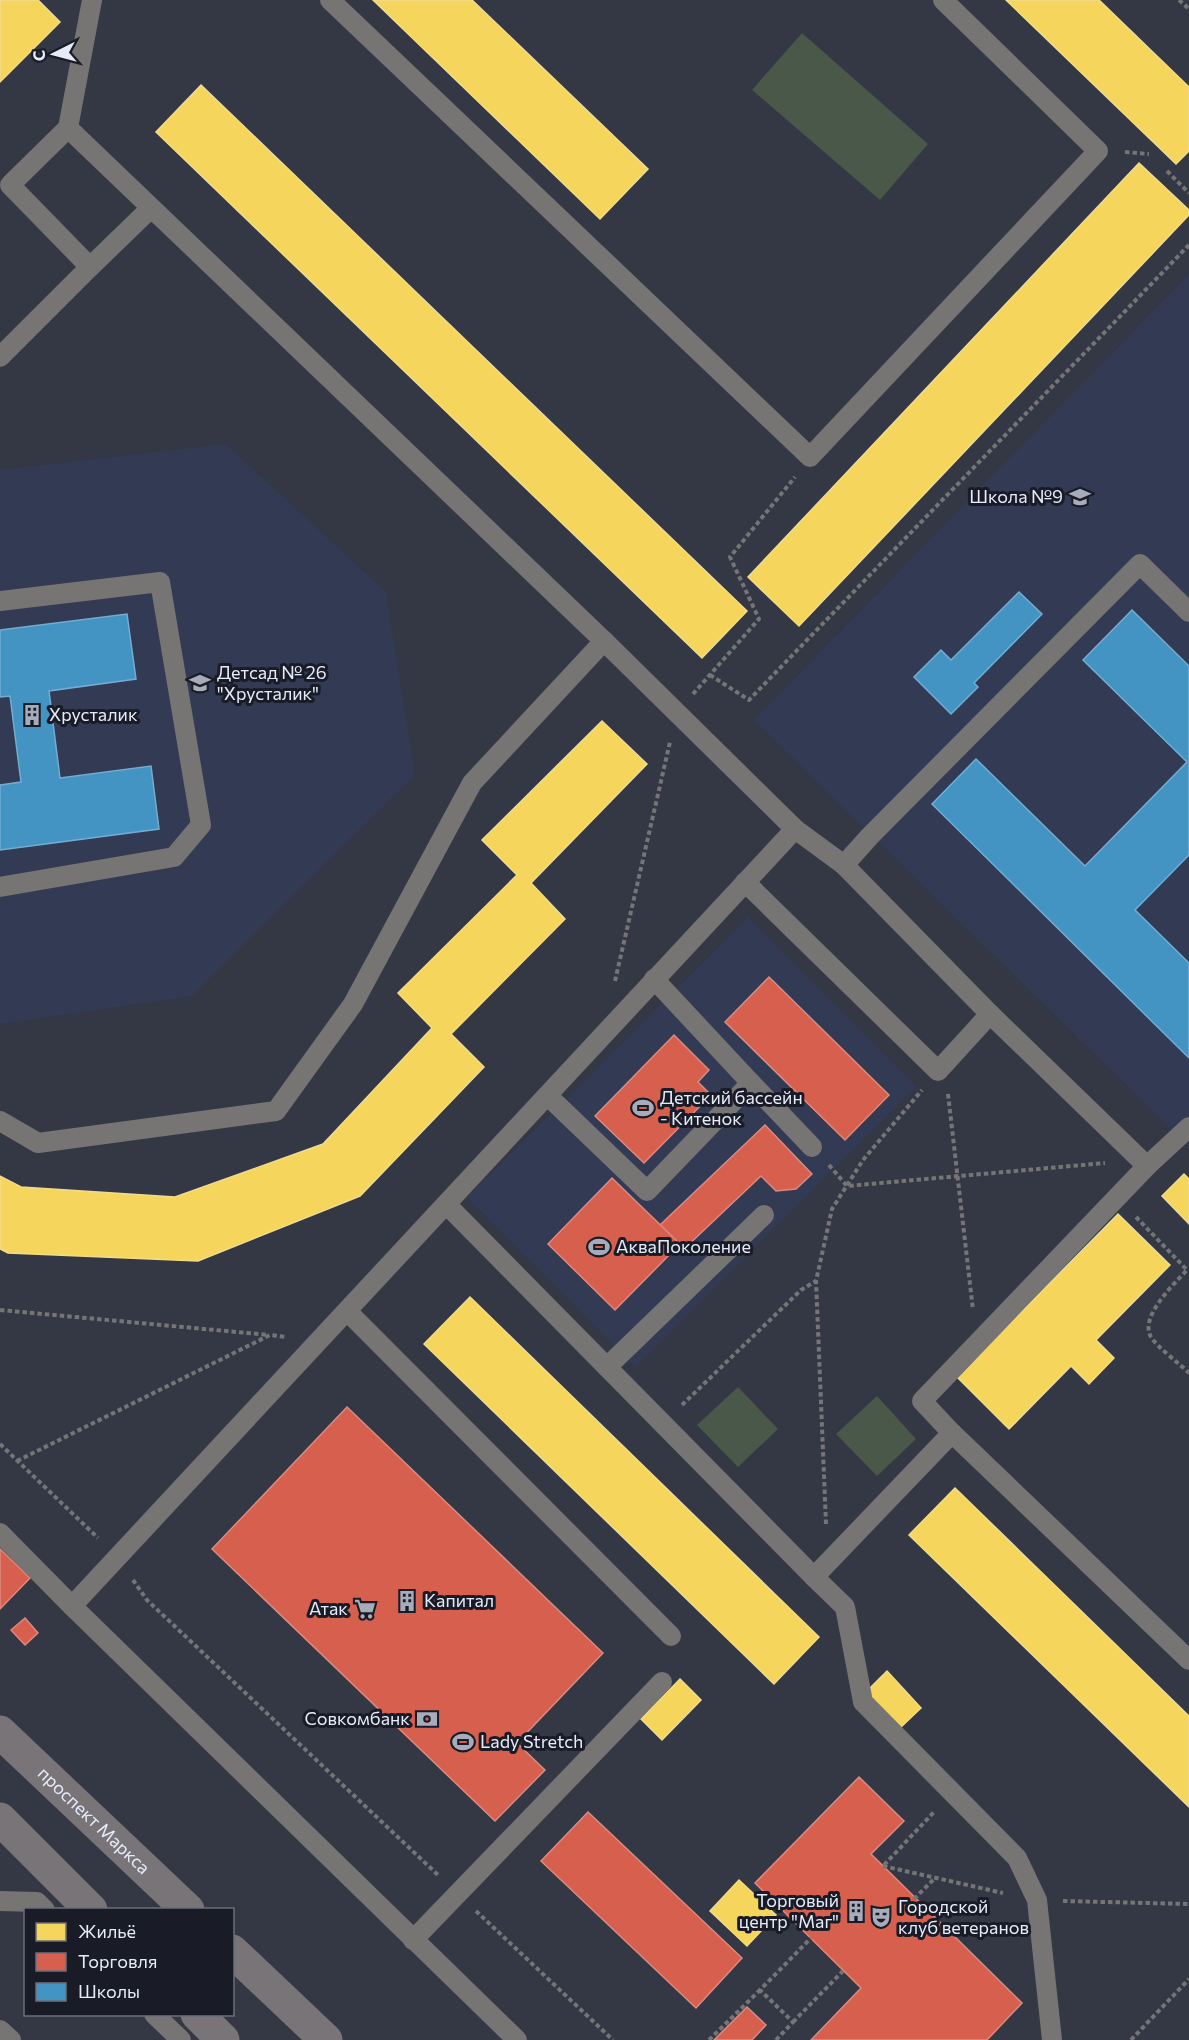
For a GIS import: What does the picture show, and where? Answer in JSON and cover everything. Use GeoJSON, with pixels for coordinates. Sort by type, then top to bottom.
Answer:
{"type":"FeatureCollection","features":[{"type":"Feature","properties":{"kind":"main road","name":"проспект Маркса"},"geometry":{"type":"LineString","coordinates":[[0,1732],[186,1908]]}},
{"type":"Feature","properties":{"kind":"main road"},"geometry":{"type":"LineString","coordinates":[[0,1819],[89,1908]]}},
{"type":"Feature","properties":{"kind":"main road"},"geometry":{"type":"LineString","coordinates":[[234,1953],[326,2040]]}},
{"type":"Feature","properties":{"kind":"main road"},"geometry":{"type":"LineString","coordinates":[[199,2016],[223,2040]]}},
{"type":"Feature","properties":{"kind":"lane"},"geometry":{"type":"LineString","coordinates":[[90,267],[5,180],[68,128],[92,0]]}},
{"type":"Feature","properties":{"kind":"lane"},"geometry":{"type":"LineString","coordinates":[[330,0],[810,458],[1098,151],[943,0]]}},
{"type":"Feature","properties":{"kind":"lane"},"geometry":{"type":"LineString","coordinates":[[68,128],[604,641],[795,829],[844,865],[990,1014],[1144,1163]]}},
{"type":"Feature","properties":{"kind":"lane"},"geometry":{"type":"LineString","coordinates":[[0,357],[151,208]]}},
{"type":"Feature","properties":{"kind":"lane"},"geometry":{"type":"LineString","coordinates":[[844,865],[1140,564],[1189,612]]}},
{"type":"Feature","properties":{"kind":"lane"},"geometry":{"type":"LineString","coordinates":[[0,601],[160,582],[201,825],[174,857],[0,887]]}},
{"type":"Feature","properties":{"kind":"lane"},"geometry":{"type":"LineString","coordinates":[[0,1121],[38,1143],[276,1111],[353,1004],[472,783],[604,641]]}},
{"type":"Feature","properties":{"kind":"lane"},"geometry":{"type":"LineString","coordinates":[[72,1606],[795,829]]}},
{"type":"Feature","properties":{"kind":"lane"},"geometry":{"type":"LineString","coordinates":[[745,882],[941,1068],[990,1014]]}},
{"type":"Feature","properties":{"kind":"lane"},"geometry":{"type":"LineString","coordinates":[[654,979],[812,1147]]}},
{"type":"Feature","properties":{"kind":"lane"},"geometry":{"type":"LineString","coordinates":[[548,1096],[647,1191],[751,1083]]}},
{"type":"Feature","properties":{"kind":"lane"},"geometry":{"type":"LineString","coordinates":[[1189,1127],[1144,1163],[1117,1198],[922,1401],[952,1433],[1189,1660]]}},
{"type":"Feature","properties":{"kind":"lane"},"geometry":{"type":"LineString","coordinates":[[447,1205],[845,1607],[863,1702],[1017,1858],[1037,1900],[1052,2040]]}},
{"type":"Feature","properties":{"kind":"lane"},"geometry":{"type":"LineString","coordinates":[[607,1367],[764,1215]]}},
{"type":"Feature","properties":{"kind":"lane"},"geometry":{"type":"LineString","coordinates":[[347,1311],[671,1636]]}},
{"type":"Feature","properties":{"kind":"lane"},"geometry":{"type":"LineString","coordinates":[[814,1577],[952,1433]]}},
{"type":"Feature","properties":{"kind":"lane"},"geometry":{"type":"LineString","coordinates":[[0,1533],[517,2040]]}},
{"type":"Feature","properties":{"kind":"lane"},"geometry":{"type":"LineString","coordinates":[[413,1940],[662,1682]]}},
{"type":"Feature","properties":{"kind":"lane"},"geometry":{"type":"LineString","coordinates":[[0,1901],[37,1902],[43,1908]]}},
{"type":"Feature","properties":{"kind":"lane"},"geometry":{"type":"LineString","coordinates":[[156,2016],[181,2040]]}},
{"type":"Feature","properties":{"kind":"lane"},"geometry":{"type":"LineString","coordinates":[[0,2030],[11,2040]]}},
{"type":"Feature","properties":{"kind":"path"},"geometry":{"type":"LineString","coordinates":[[1179,0],[1189,9]]}},
{"type":"Feature","properties":{"kind":"path"},"geometry":{"type":"LineString","coordinates":[[1167,171],[1189,193]]}},
{"type":"Feature","properties":{"kind":"path"},"geometry":{"type":"LineString","coordinates":[[710,675],[749,700],[1189,246]]}},
{"type":"Feature","properties":{"kind":"path"},"geometry":{"type":"LineString","coordinates":[[603,1034],[677,713],[759,619],[730,557],[810,458]]}},
{"type":"Feature","properties":{"kind":"path"},"geometry":{"type":"LineString","coordinates":[[941,1068],[957,1176],[976,1344]]}},
{"type":"Feature","properties":{"kind":"path"},"geometry":{"type":"LineString","coordinates":[[826,1525],[816,1281],[832,1209],[863,1160],[941,1068]]}},
{"type":"Feature","properties":{"kind":"path"},"geometry":{"type":"LineString","coordinates":[[812,1147],[847,1186]]}},
{"type":"Feature","properties":{"kind":"path"},"geometry":{"type":"LineString","coordinates":[[847,1186],[1144,1163]]}},
{"type":"Feature","properties":{"kind":"path"},"geometry":{"type":"LineString","coordinates":[[1117,1198],[1188,1269],[1155,1308],[1148,1321],[1150,1336],[1189,1373]]}},
{"type":"Feature","properties":{"kind":"path"},"geometry":{"type":"LineString","coordinates":[[663,1423],[801,1290],[816,1281]]}},
{"type":"Feature","properties":{"kind":"path"},"geometry":{"type":"LineString","coordinates":[[0,1310],[270,1335],[318,1342]]}},
{"type":"Feature","properties":{"kind":"path"},"geometry":{"type":"LineString","coordinates":[[18,1461],[270,1335]]}},
{"type":"Feature","properties":{"kind":"path"},"geometry":{"type":"LineString","coordinates":[[0,1444],[117,1557],[147,1600],[440,1877]]}},
{"type":"Feature","properties":{"kind":"path"},"geometry":{"type":"LineString","coordinates":[[883,1866],[951,1793]]}},
{"type":"Feature","properties":{"kind":"path"},"geometry":{"type":"LineString","coordinates":[[914,1899],[935,1877]]}},
{"type":"Feature","properties":{"kind":"path"},"geometry":{"type":"LineString","coordinates":[[475,1910],[613,2040]]}},
{"type":"Feature","properties":{"kind":"path"},"geometry":{"type":"LineString","coordinates":[[709,2040],[811,1938]]}},
{"type":"Feature","properties":{"kind":"path"},"geometry":{"type":"LineString","coordinates":[[776,2040],[843,1971]]}},
{"type":"Feature","properties":{"kind":"path"},"geometry":{"type":"LineString","coordinates":[[1131,2040],[1189,1979]]}},
{"type":"Feature","properties":{"kind":"path"},"geometry":{"type":"LineString","coordinates":[[760,1989],[793,2022]]}},
{"type":"Feature","properties":{"kind":"shaded area","name":"Школа №9"},"geometry":{"type":"Polygon","coordinates":[[[1189,274],[1189,1147],[754,720],[1189,274]]]}},
{"type":"Feature","properties":{"kind":"shaded area","name":"Детсад № 26 \"Хрусталик\""},"geometry":{"type":"Polygon","coordinates":[[[226,444],[386,592],[415,775],[192,996],[0,1024],[0,470],[226,444]]]}},
{"type":"Feature","properties":{"kind":"shaded area"},"geometry":{"type":"Polygon","coordinates":[[[748,917],[916,1086],[635,1367],[467,1197],[748,917]]]}},
{"type":"Feature","properties":{"kind":"green space"},"geometry":{"type":"Polygon","coordinates":[[[802,33],[928,144],[880,200],[752,90],[802,33]]]}},
{"type":"Feature","properties":{"kind":"green space"},"geometry":{"type":"Polygon","coordinates":[[[738,1387],[778,1429],[738,1467],[697,1425],[738,1387]]]}},
{"type":"Feature","properties":{"kind":"green space"},"geometry":{"type":"Polygon","coordinates":[[[877,1396],[916,1439],[877,1476],[836,1434],[877,1396]]]}},
{"type":"Feature","properties":{"kind":"building: Жильё"},"geometry":{"type":"Polygon","coordinates":[[[0,0],[38,0],[60,22],[0,82],[0,0]]]}},
{"type":"Feature","properties":{"kind":"building: Жильё"},"geometry":{"type":"Polygon","coordinates":[[[373,0],[472,0],[648,169],[600,219],[373,0]]]}},
{"type":"Feature","properties":{"kind":"building: Жильё"},"geometry":{"type":"Polygon","coordinates":[[[1006,0],[1099,0],[1189,87],[1189,151],[1176,164],[1006,0]]]}},
{"type":"Feature","properties":{"kind":"building: Жильё"},"geometry":{"type":"Polygon","coordinates":[[[201,85],[747,611],[702,658],[156,132],[201,85]]]}},
{"type":"Feature","properties":{"kind":"building: Жильё"},"geometry":{"type":"Polygon","coordinates":[[[1139,163],[1189,210],[1189,215],[799,626],[748,577],[1139,163]]]}},
{"type":"Feature","properties":{"kind":"building: Жильё"},"geometry":{"type":"Polygon","coordinates":[[[602,721],[647,764],[531,883],[565,919],[451,1034],[484,1067],[360,1196],[198,1261],[8,1253],[0,1249],[0,1176],[21,1187],[175,1197],[323,1144],[432,1028],[398,993],[517,875],[482,840],[602,721]]]}},
{"type":"Feature","properties":{"kind":"building: Жильё"},"geometry":{"type":"Polygon","coordinates":[[[1184,1174],[1189,1179],[1189,1224],[1162,1196],[1184,1174]]]}},
{"type":"Feature","properties":{"kind":"building: Жильё"},"geometry":{"type":"Polygon","coordinates":[[[1118,1214],[1170,1265],[1096,1340],[1114,1358],[1089,1384],[1071,1366],[1009,1429],[957,1377],[1118,1214]]]}},
{"type":"Feature","properties":{"kind":"building: Жильё"},"geometry":{"type":"Polygon","coordinates":[[[470,1297],[819,1637],[774,1684],[424,1344],[470,1297]]]}},
{"type":"Feature","properties":{"kind":"building: Жильё"},"geometry":{"type":"Polygon","coordinates":[[[955,1488],[1189,1716],[1189,1807],[909,1535],[955,1488]]]}},
{"type":"Feature","properties":{"kind":"building: Жильё"},"geometry":{"type":"Polygon","coordinates":[[[887,1671],[921,1708],[900,1728],[866,1692],[887,1671]]]}},
{"type":"Feature","properties":{"kind":"building: Жильё"},"geometry":{"type":"Polygon","coordinates":[[[680,1679],[701,1700],[662,1740],[641,1719],[680,1679]]]}},
{"type":"Feature","properties":{"kind":"building: Жильё"},"geometry":{"type":"Polygon","coordinates":[[[739,1880],[776,1915],[747,1946],[710,1911],[739,1880]]]}},
{"type":"Feature","properties":{"kind":"building: Торговля"},"geometry":{"type":"Polygon","coordinates":[[[769,977],[889,1095],[845,1140],[725,1022],[769,977]]]}},
{"type":"Feature","properties":{"kind":"building: Торговля"},"geometry":{"type":"Polygon","coordinates":[[[674,1035],[709,1070],[698,1082],[711,1095],[644,1163],[595,1116],[674,1035]]]}},
{"type":"Feature","properties":{"kind":"building: Торговля"},"geometry":{"type":"Polygon","coordinates":[[[765,1125],[812,1174],[796,1189],[776,1191],[761,1176],[684,1249],[660,1225],[765,1125]]]}},
{"type":"Feature","properties":{"kind":"building: Торговля"},"geometry":{"type":"Polygon","coordinates":[[[612,1178],[680,1244],[615,1310],[548,1244],[612,1178]]]}},
{"type":"Feature","properties":{"kind":"building: Торговля","name":"Капитал"},"geometry":{"type":"Polygon","coordinates":[[[347,1407],[603,1653],[517,1743],[545,1770],[495,1821],[212,1549],[347,1407]]]}},
{"type":"Feature","properties":{"kind":"building: Торговля"},"geometry":{"type":"Polygon","coordinates":[[[0,1549],[30,1578],[0,1609],[0,1549]]]}},
{"type":"Feature","properties":{"kind":"building: Торговля"},"geometry":{"type":"Polygon","coordinates":[[[25,1618],[38,1633],[25,1645],[11,1630],[25,1618]]]}},
{"type":"Feature","properties":{"kind":"building: Торговля","name":"Торговый центр \"Маг\""},"geometry":{"type":"Polygon","coordinates":[[[859,1777],[904,1821],[871,1854],[1022,2003],[987,2040],[811,2040],[861,1988],[755,1883],[859,1777]]]}},
{"type":"Feature","properties":{"kind":"building: Торговля"},"geometry":{"type":"Polygon","coordinates":[[[588,1812],[742,1958],[696,2008],[541,1861],[588,1812]]]}},
{"type":"Feature","properties":{"kind":"building: Торговля"},"geometry":{"type":"Polygon","coordinates":[[[747,2007],[766,2025],[752,2040],[714,2040],[747,2007]]]}},
{"type":"Feature","properties":{"kind":"building: Школы"},"geometry":{"type":"Polygon","coordinates":[[[1019,592],[1042,614],[974,683],[978,687],[951,714],[914,677],[941,650],[951,660],[1019,592]]]}},
{"type":"Feature","properties":{"kind":"building: Школы"},"geometry":{"type":"Polygon","coordinates":[[[1132,610],[1189,666],[1189,855],[1135,910],[1189,963],[1189,1058],[932,804],[976,759],[1085,866],[1187,762],[1083,660],[1132,610]]]}},
{"type":"Feature","properties":{"kind":"building: Школы","name":"Хрусталик"},"geometry":{"type":"Polygon","coordinates":[[[127,614],[136,679],[49,691],[60,778],[151,766],[159,829],[0,850],[0,785],[21,782],[10,696],[0,697],[0,630],[127,614]]]}},
{"type":"Feature","properties":{"kind":"place","name":"Школа №9"},"geometry":{"type":"Point","coordinates":[1080,497]}},
{"type":"Feature","properties":{"kind":"place","name":"Детсад № 26 \"Хрусталик\""},"geometry":{"type":"Point","coordinates":[200,683]}},
{"type":"Feature","properties":{"kind":"place","name":"Хрусталик"},"geometry":{"type":"Point","coordinates":[32,715]}},
{"type":"Feature","properties":{"kind":"place","name":"Детский бассейн - Китенок"},"geometry":{"type":"Point","coordinates":[643,1108]}},
{"type":"Feature","properties":{"kind":"place","name":"АкваПоколение"},"geometry":{"type":"Point","coordinates":[599,1247]}},
{"type":"Feature","properties":{"kind":"place","name":"Капитал"},"geometry":{"type":"Point","coordinates":[407,1601]}},
{"type":"Feature","properties":{"kind":"place","name":"Атак"},"geometry":{"type":"Point","coordinates":[365,1609]}},
{"type":"Feature","properties":{"kind":"place","name":"Совкомбанк"},"geometry":{"type":"Point","coordinates":[427,1719]}},
{"type":"Feature","properties":{"kind":"place","name":"Lady Stretch"},"geometry":{"type":"Point","coordinates":[463,1742]}},
{"type":"Feature","properties":{"kind":"place","name":"Торговый центр \"Маг\""},"geometry":{"type":"Point","coordinates":[856,1911]}},
{"type":"Feature","properties":{"kind":"place","name":"Городской клуб ветеранов"},"geometry":{"type":"Point","coordinates":[881,1917]}}]}
